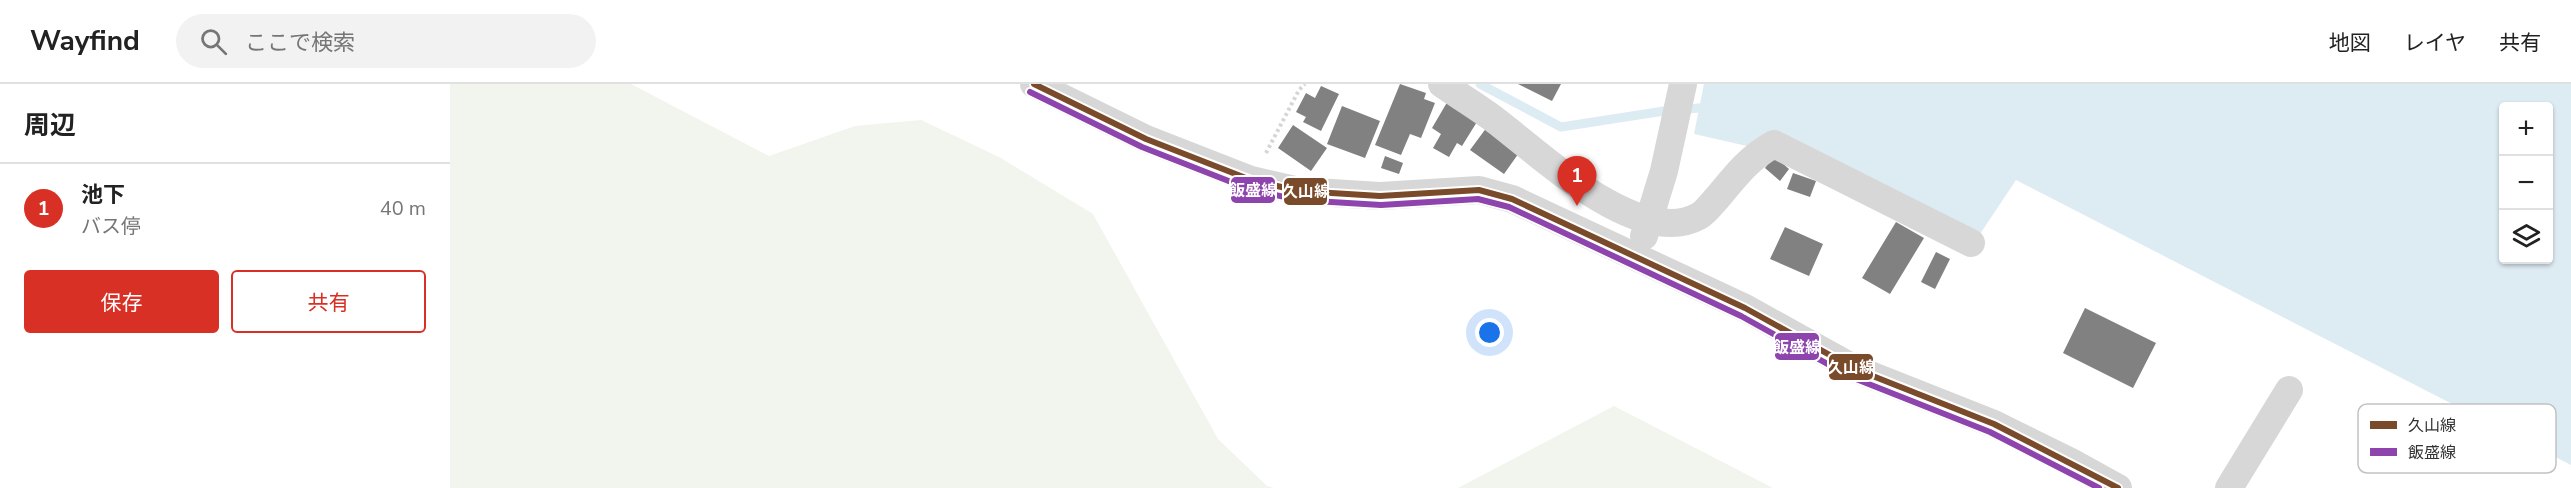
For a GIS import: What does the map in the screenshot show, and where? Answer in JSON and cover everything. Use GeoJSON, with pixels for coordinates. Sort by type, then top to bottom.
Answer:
{"type":"FeatureCollection","features":[{"type":"Feature","properties":{"kind":"street"},"geometry":{"type":"LineString","coordinates":[[1034,84],[1146,139],[1251,180],[1299,191],[1380,196],[1479,190],[1512,199],[1745,308],[1855,369],[1994,424],[2118,488]]}},
{"type":"Feature","properties":{"kind":"street"},"geometry":{"type":"LineString","coordinates":[[1442,84],[1491,116],[1563,175],[1620,211],[1650,220],[1680,224],[1701,215],[1755,155],[1774,144],[1971,243]]}},
{"type":"Feature","properties":{"kind":"street"},"geometry":{"type":"LineString","coordinates":[[1636,256],[1650,220],[1664,171],[1683,84]]}},
{"type":"Feature","properties":{"kind":"street"},"geometry":{"type":"LineString","coordinates":[[2229,488],[2289,390]]}},
{"type":"Feature","properties":{"kind":"path"},"geometry":{"type":"LineString","coordinates":[[1251,180],[1299,90],[1305,84]]}},
{"type":"Feature","properties":{"kind":"shaded area"},"geometry":{"type":"Polygon","coordinates":[[[450,84],[631,84],[769,156],[855,126],[921,120],[999,157],[1093,214],[1218,439],[1267,486],[1274,488],[450,488],[450,84]]]}},
{"type":"Feature","properties":{"kind":"shaded area"},"geometry":{"type":"Polygon","coordinates":[[[1704,84],[2571,84],[2571,465],[2556,457],[2556,404],[2452,404],[2016,180],[1978,237],[1747,146],[1694,134],[1704,84]]]}},
{"type":"Feature","properties":{"kind":"shaded area"},"geometry":{"type":"Polygon","coordinates":[[[1614,406],[1773,488],[1458,488],[1614,406]]]}},
{"type":"Feature","properties":{"kind":"building"},"geometry":{"type":"Polygon","coordinates":[[[1400,84],[1426,93],[1424,99],[1435,103],[1421,138],[1410,134],[1401,155],[1375,145],[1400,84]]]}},
{"type":"Feature","properties":{"kind":"building"},"geometry":{"type":"Polygon","coordinates":[[[1518,84],[1561,84],[1552,101],[1518,84]]]}},
{"type":"Feature","properties":{"kind":"building"},"geometry":{"type":"Polygon","coordinates":[[[1321,86],[1339,94],[1321,131],[1303,122],[1306,117],[1296,112],[1306,93],[1315,98],[1321,86]]]}},
{"type":"Feature","properties":{"kind":"building"},"geometry":{"type":"Polygon","coordinates":[[[1449,99],[1480,117],[1462,146],[1457,143],[1449,157],[1433,148],[1441,134],[1432,128],[1449,99]]]}},
{"type":"Feature","properties":{"kind":"building"},"geometry":{"type":"Polygon","coordinates":[[[1342,106],[1380,121],[1365,158],[1327,144],[1342,106]]]}},
{"type":"Feature","properties":{"kind":"building"},"geometry":{"type":"Polygon","coordinates":[[[1293,125],[1327,148],[1311,171],[1278,148],[1293,125]]]}},
{"type":"Feature","properties":{"kind":"building"},"geometry":{"type":"Polygon","coordinates":[[[1487,127],[1521,150],[1504,174],[1470,150],[1487,127]]]}},
{"type":"Feature","properties":{"kind":"building"},"geometry":{"type":"Polygon","coordinates":[[[1385,156],[1403,163],[1399,174],[1381,168],[1385,156]]]}},
{"type":"Feature","properties":{"kind":"building"},"geometry":{"type":"Polygon","coordinates":[[[1774,156],[1789,169],[1780,181],[1765,168],[1774,156]]]}},
{"type":"Feature","properties":{"kind":"building"},"geometry":{"type":"Polygon","coordinates":[[[1793,173],[1816,181],[1810,197],[1787,189],[1793,173]]]}},
{"type":"Feature","properties":{"kind":"building"},"geometry":{"type":"Polygon","coordinates":[[[1896,222],[1924,238],[1890,294],[1862,278],[1896,222]]]}},
{"type":"Feature","properties":{"kind":"building"},"geometry":{"type":"Polygon","coordinates":[[[1785,227],[1823,244],[1809,276],[1770,259],[1785,227]]]}},
{"type":"Feature","properties":{"kind":"building"},"geometry":{"type":"Polygon","coordinates":[[[1936,252],[1950,259],[1935,289],[1921,282],[1936,252]]]}},
{"type":"Feature","properties":{"kind":"building"},"geometry":{"type":"Polygon","coordinates":[[[2085,308],[2156,343],[2133,388],[2063,353],[2085,308]]]}},
{"type":"Feature","properties":{"kind":"waterway"},"geometry":{"type":"LineString","coordinates":[[1480,84],[1561,127],[1664,111],[1699,108]]}},
{"type":"Feature","properties":{"kind":"transit line","name":"久山線"},"geometry":{"type":"LineString","coordinates":[[1034,84],[1146,139],[1251,180],[1299,191],[1380,196],[1479,190],[1512,199],[1745,308],[1855,369],[1994,424],[2118,488]]}},
{"type":"Feature","properties":{"kind":"transit line","name":"飯盛線"},"geometry":{"type":"LineString","coordinates":[[1030,92],[1142,147],[1249,189],[1298,200],[1381,205],[1478,199],[1509,207],[1741,316],[1851,377],[1990,432],[2099,488]]}},
{"type":"Feature","properties":{"kind":"place","name":"池下"},"geometry":{"type":"Point","coordinates":[1577,206]}}]}
